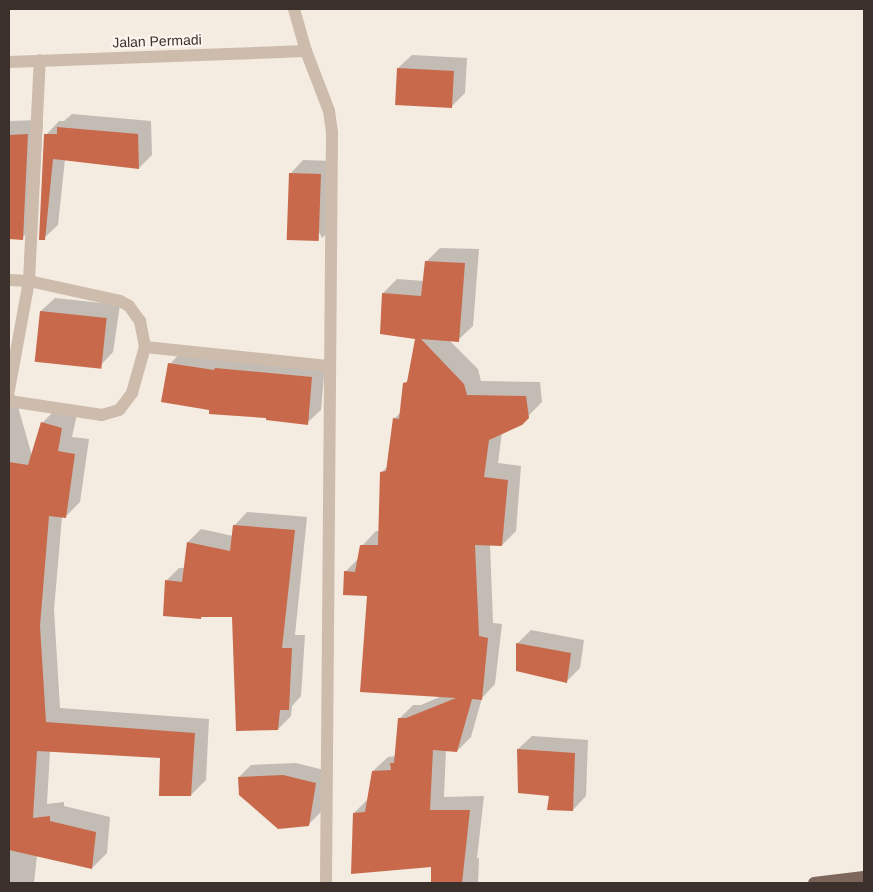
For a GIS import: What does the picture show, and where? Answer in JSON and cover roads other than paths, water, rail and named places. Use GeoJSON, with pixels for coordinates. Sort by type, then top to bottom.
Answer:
{"type":"FeatureCollection","features":[{"type":"Feature","properties":{"kind":"main road"},"geometry":{"type":"LineString","coordinates":[[814,883],[864,877]]}},
{"type":"Feature","properties":{"kind":"street"},"geometry":{"type":"LineString","coordinates":[[294,9],[306,51],[329,111],[332,133],[326,883]]}},
{"type":"Feature","properties":{"kind":"street","name":"Jalan Permadi"},"geometry":{"type":"LineString","coordinates":[[9,62],[306,51]]}},
{"type":"Feature","properties":{"kind":"street"},"geometry":{"type":"LineString","coordinates":[[9,390],[29,281],[40,60]]}},
{"type":"Feature","properties":{"kind":"street"},"geometry":{"type":"LineString","coordinates":[[9,280],[29,281],[120,301],[129,306],[140,321],[145,347],[132,393],[119,410],[102,415],[9,401]]}},
{"type":"Feature","properties":{"kind":"street"},"geometry":{"type":"LineString","coordinates":[[145,347],[330,366]]}}]}
